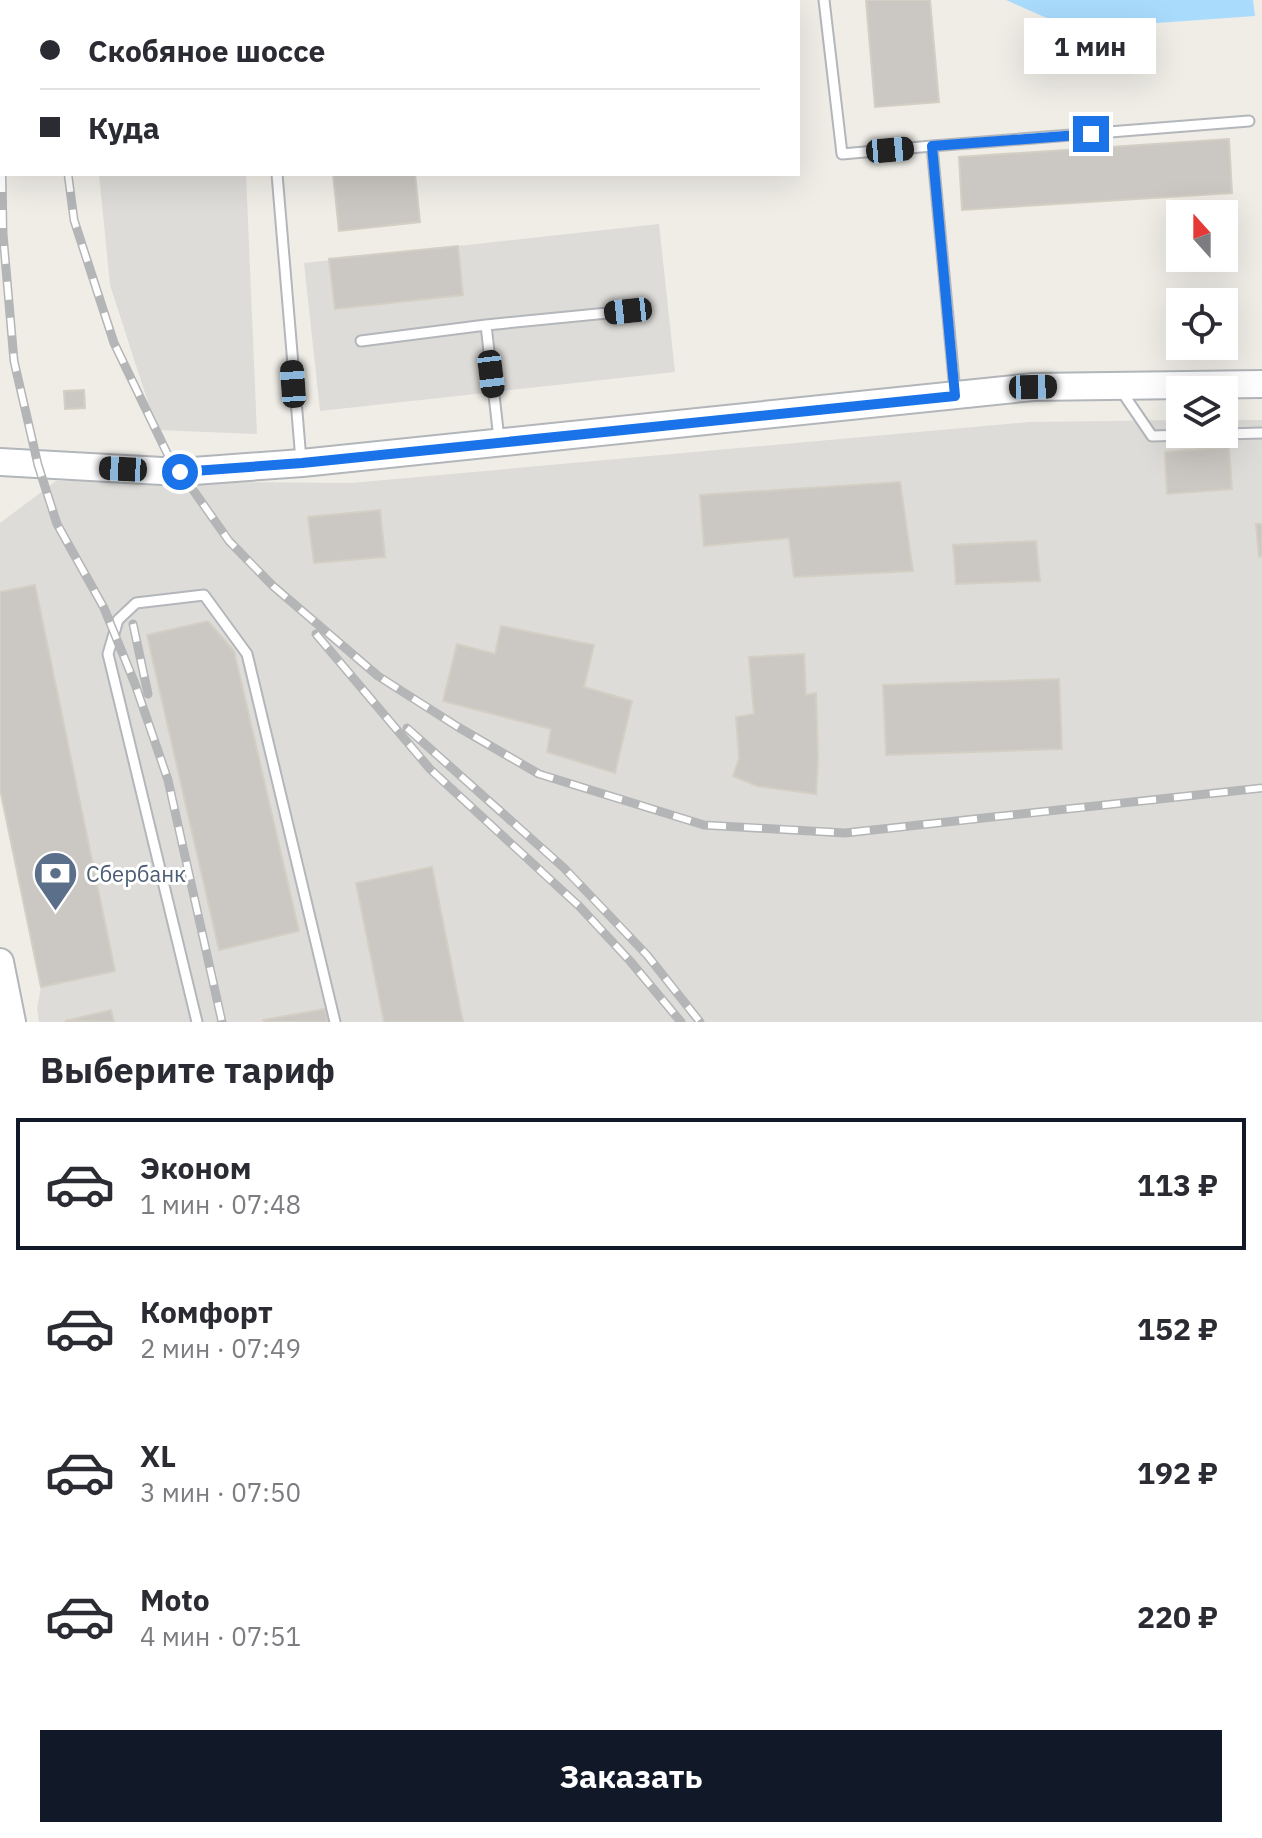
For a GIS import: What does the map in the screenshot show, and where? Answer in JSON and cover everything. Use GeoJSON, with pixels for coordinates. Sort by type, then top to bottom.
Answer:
{"type":"FeatureCollection","features":[{"type":"Feature","properties":{"kind":"main road"},"geometry":{"type":"LineString","coordinates":[[5,465],[180,472],[302,463],[1033,387],[1262,384]]}},
{"type":"Feature","properties":{"kind":"main road"},"geometry":{"type":"LineString","coordinates":[[0,962],[12,1022]]}},
{"type":"Feature","properties":{"kind":"lane"},"geometry":{"type":"LineString","coordinates":[[824,0],[842,154],[1249,121]]}},
{"type":"Feature","properties":{"kind":"lane"},"geometry":{"type":"LineString","coordinates":[[932,146],[955,396]]}},
{"type":"Feature","properties":{"kind":"lane"},"geometry":{"type":"LineString","coordinates":[[277,176],[302,463]]}},
{"type":"Feature","properties":{"kind":"lane"},"geometry":{"type":"LineString","coordinates":[[361,341],[628,311]]}},
{"type":"Feature","properties":{"kind":"lane"},"geometry":{"type":"LineString","coordinates":[[486,325],[500,443]]}},
{"type":"Feature","properties":{"kind":"lane"},"geometry":{"type":"LineString","coordinates":[[1118,386],[1152,436],[1166,436]]}},
{"type":"Feature","properties":{"kind":"lane"},"geometry":{"type":"LineString","coordinates":[[1238,434],[1262,433]]}},
{"type":"Feature","properties":{"kind":"lane"},"geometry":{"type":"LineString","coordinates":[[197,1022],[108,654],[118,620],[136,603],[204,595],[247,654],[335,1022]]}},
{"type":"Feature","properties":{"kind":"shaded area"},"geometry":{"type":"Polygon","coordinates":[[[99,176],[246,176],[257,434],[157,430],[110,285],[99,176]]]}},
{"type":"Feature","properties":{"kind":"shaded area"},"geometry":{"type":"Polygon","coordinates":[[[659,224],[675,372],[320,411],[304,263],[659,224]]]}},
{"type":"Feature","properties":{"kind":"shaded area"},"geometry":{"type":"Polygon","coordinates":[[[1166,420],[1166,448],[1238,448],[1238,420],[1262,420],[1262,1022],[39,1022],[37,1008],[41,987],[0,789],[0,523],[56,481],[351,483],[1029,422],[1166,420]]]}},
{"type":"Feature","properties":{"kind":"water"},"geometry":{"type":"Polygon","coordinates":[[[1006,0],[1253,0],[1255,16],[1072,29],[1006,0]]]}},
{"type":"Feature","properties":{"kind":"building"},"geometry":{"type":"Polygon","coordinates":[[[866,0],[930,0],[939,102],[875,107],[866,0]]]}},
{"type":"Feature","properties":{"kind":"building"},"geometry":{"type":"Polygon","coordinates":[[[1229,139],[1232,193],[962,210],[959,157],[1229,139]]]}},
{"type":"Feature","properties":{"kind":"building"},"geometry":{"type":"Polygon","coordinates":[[[333,176],[415,176],[420,222],[339,231],[333,176]]]}},
{"type":"Feature","properties":{"kind":"building"},"geometry":{"type":"Polygon","coordinates":[[[458,246],[463,295],[335,309],[329,259],[458,246]]]}},
{"type":"Feature","properties":{"kind":"building"},"geometry":{"type":"Polygon","coordinates":[[[84,390],[85,408],[65,409],[64,391],[84,390]]]}},
{"type":"Feature","properties":{"kind":"building"},"geometry":{"type":"Polygon","coordinates":[[[1229,448],[1232,489],[1167,494],[1165,452],[1229,448]]]}},
{"type":"Feature","properties":{"kind":"building"},"geometry":{"type":"Polygon","coordinates":[[[900,482],[913,571],[794,577],[789,538],[704,546],[700,495],[900,482]]]}},
{"type":"Feature","properties":{"kind":"building"},"geometry":{"type":"Polygon","coordinates":[[[380,510],[385,557],[314,563],[308,517],[380,510]]]}},
{"type":"Feature","properties":{"kind":"building"},"geometry":{"type":"Polygon","coordinates":[[[1256,524],[1262,524],[1262,556],[1259,557],[1256,524]]]}},
{"type":"Feature","properties":{"kind":"building"},"geometry":{"type":"Polygon","coordinates":[[[1036,541],[1040,581],[956,584],[953,545],[1036,541]]]}},
{"type":"Feature","properties":{"kind":"building"},"geometry":{"type":"Polygon","coordinates":[[[35,585],[115,971],[41,987],[0,789],[0,592],[35,585]]]}},
{"type":"Feature","properties":{"kind":"building"},"geometry":{"type":"Polygon","coordinates":[[[208,621],[234,651],[299,931],[219,950],[147,635],[208,621]]]}},
{"type":"Feature","properties":{"kind":"building"},"geometry":{"type":"Polygon","coordinates":[[[501,626],[594,645],[584,687],[632,701],[615,773],[547,752],[551,729],[443,701],[457,644],[495,654],[501,626]]]}},
{"type":"Feature","properties":{"kind":"building"},"geometry":{"type":"Polygon","coordinates":[[[804,654],[806,695],[816,693],[816,794],[757,786],[733,776],[739,759],[736,717],[754,714],[749,657],[804,654]]]}},
{"type":"Feature","properties":{"kind":"building"},"geometry":{"type":"Polygon","coordinates":[[[1059,679],[1062,749],[886,755],[883,685],[1059,679]]]}},
{"type":"Feature","properties":{"kind":"building"},"geometry":{"type":"Polygon","coordinates":[[[432,867],[463,1022],[384,1022],[356,883],[432,867]]]}},
{"type":"Feature","properties":{"kind":"building"},"geometry":{"type":"Polygon","coordinates":[[[325,1009],[328,1022],[263,1020],[325,1009]]]}},
{"type":"Feature","properties":{"kind":"building"},"geometry":{"type":"Polygon","coordinates":[[[111,1010],[114,1022],[65,1021],[111,1010]]]}},
{"type":"Feature","properties":{"kind":"railway"},"geometry":{"type":"LineString","coordinates":[[2,176],[3,234],[14,361],[38,465],[57,524],[104,608],[135,684],[168,780],[222,1022]]}},
{"type":"Feature","properties":{"kind":"railway"},"geometry":{"type":"LineString","coordinates":[[68,176],[74,220],[114,343],[167,453],[229,541],[273,586],[378,676],[539,774],[704,825],[845,833],[1262,788]]}},
{"type":"Feature","properties":{"kind":"railway"},"geometry":{"type":"LineString","coordinates":[[133,624],[148,694]]}},
{"type":"Feature","properties":{"kind":"railway"},"geometry":{"type":"LineString","coordinates":[[316,634],[430,769],[580,907],[681,1022]]}},
{"type":"Feature","properties":{"kind":"railway"},"geometry":{"type":"LineString","coordinates":[[407,728],[564,868],[647,955],[700,1022]]}},
{"type":"Feature","properties":{"kind":"place","name":"Сбербанк"},"geometry":{"type":"Point","coordinates":[55,912]}},
{"type":"Feature","properties":{"kind":"route"},"geometry":{"type":"LineString","coordinates":[[180,472],[302,463],[955,396],[932,146],[1091,134]]}}]}
